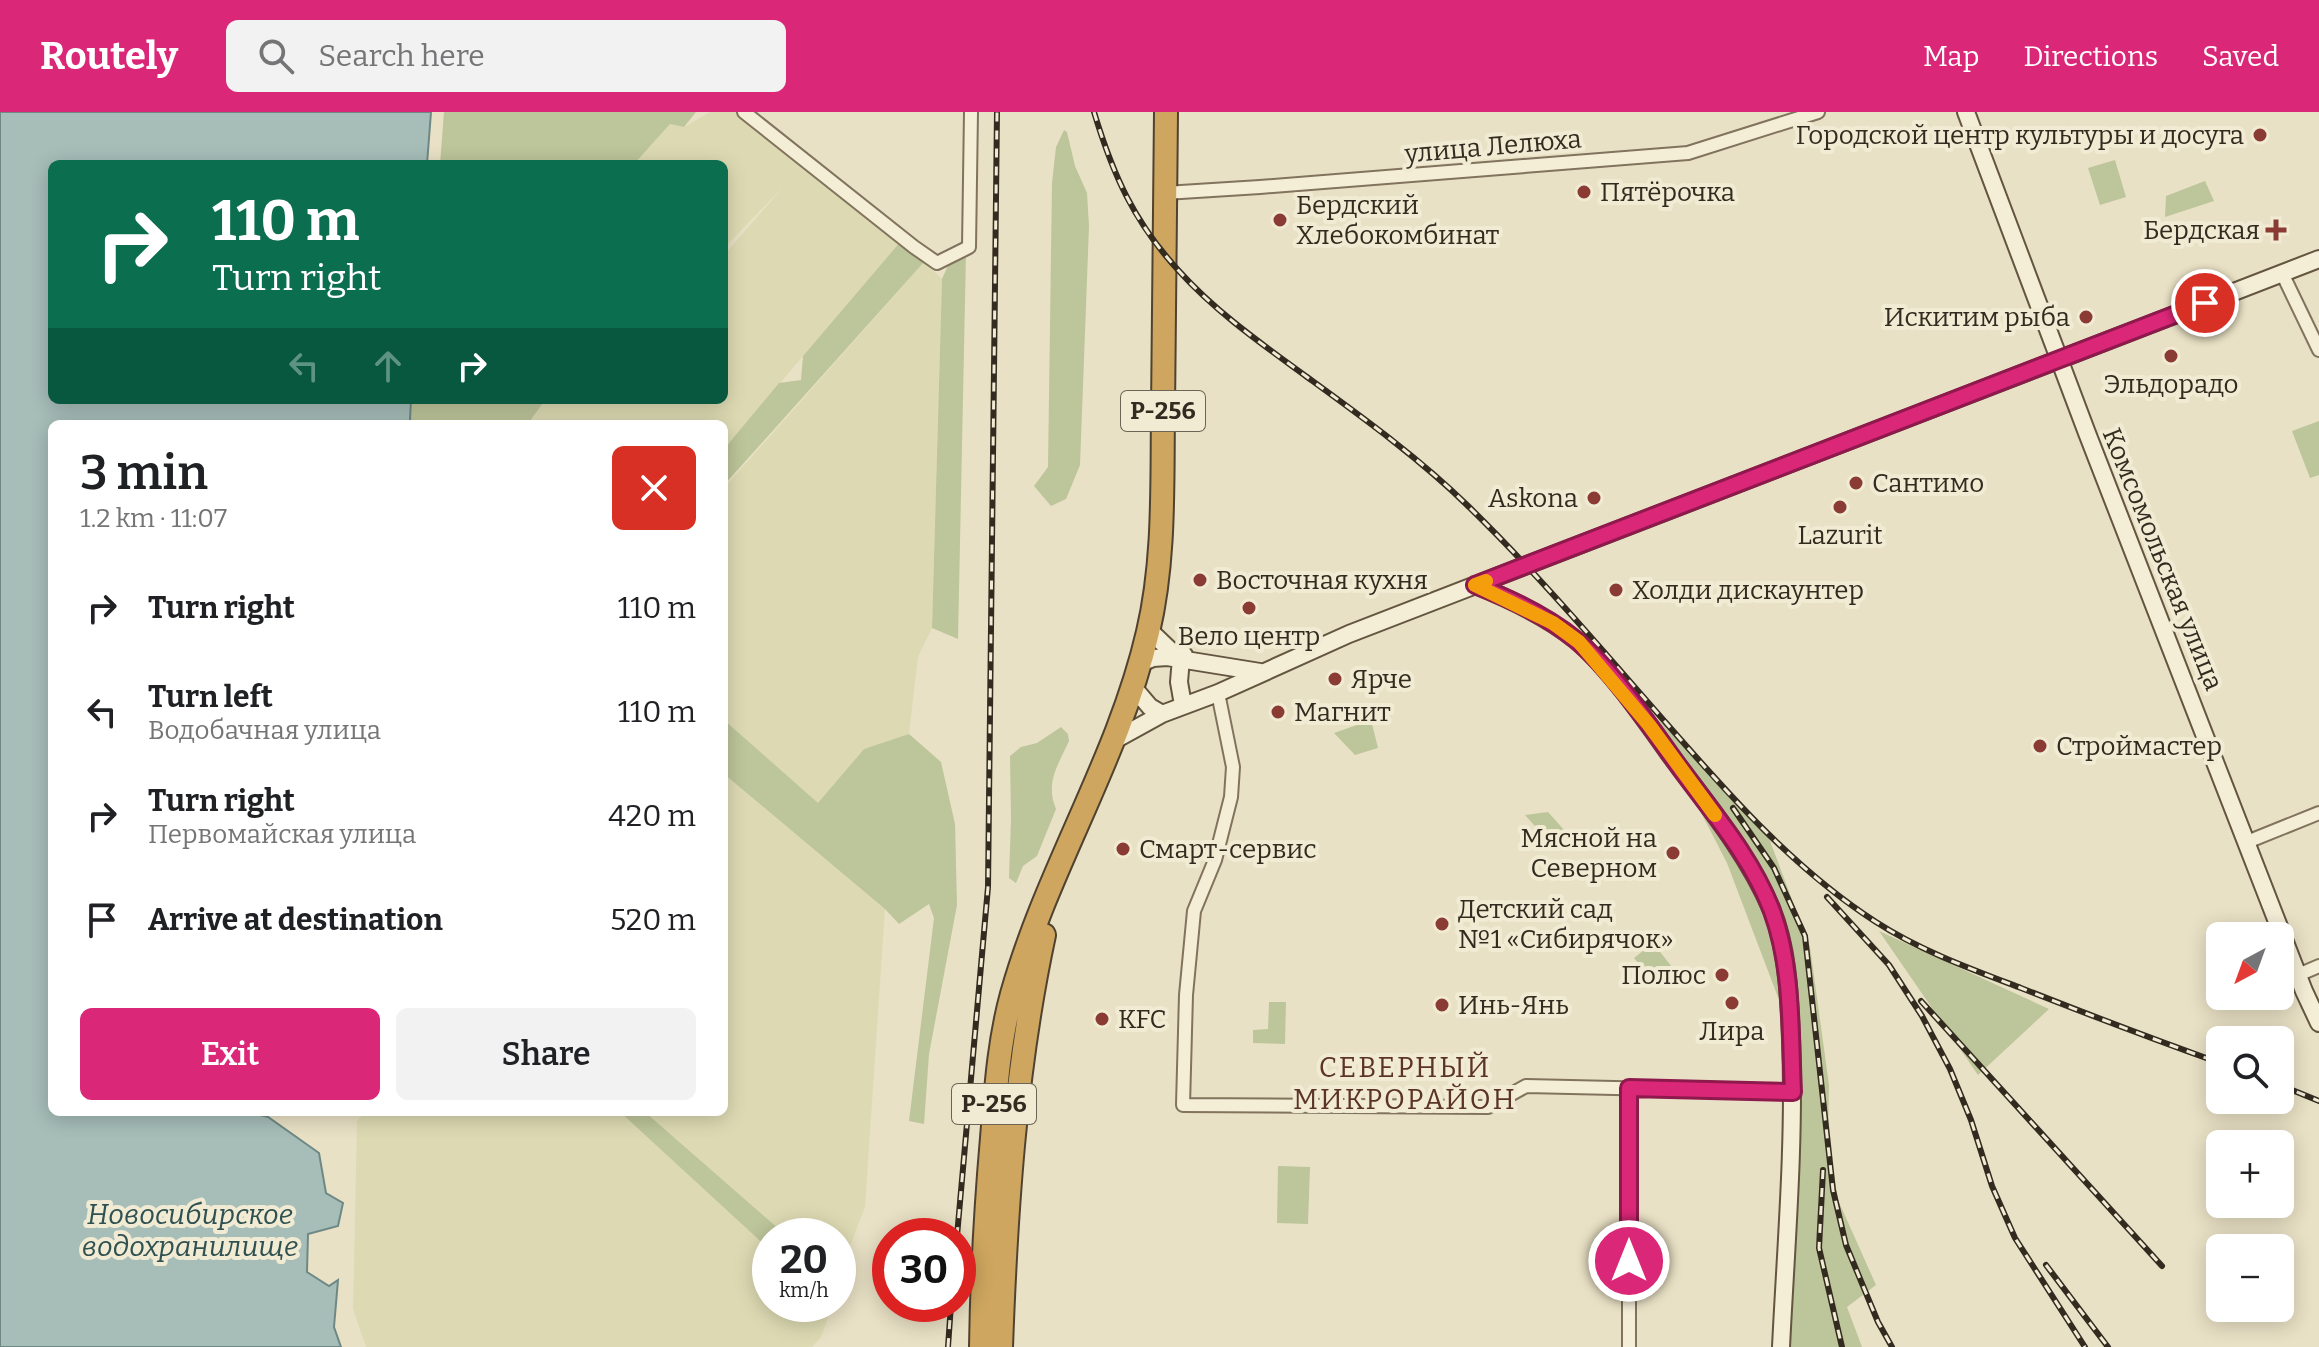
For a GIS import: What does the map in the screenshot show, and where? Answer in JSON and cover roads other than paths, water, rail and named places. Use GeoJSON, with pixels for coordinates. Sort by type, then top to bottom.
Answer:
{"type":"FeatureCollection","features":[{"type":"Feature","properties":{"kind":"highway","name":"Р-256"},"geometry":{"type":"LineString","coordinates":[[981,1347],[987,1191],[1002,1038],[1012,995],[1025,952],[1113,741],[1149,630],[1160,523],[1166,112]]}},
{"type":"Feature","properties":{"kind":"highway","name":"Р-256"},"geometry":{"type":"LineString","coordinates":[[1001,1347],[1023,1040],[1058,871]]}},
{"type":"Feature","properties":{"kind":"street"},"geometry":{"type":"LineString","coordinates":[[744,112],[937,263],[969,247],[971,112]]}},
{"type":"Feature","properties":{"kind":"street","name":"улица Лелюха"},"geometry":{"type":"LineString","coordinates":[[1165,193],[1688,153],[1818,112]]}},
{"type":"Feature","properties":{"kind":"street","name":"Комсомольская улица"},"geometry":{"type":"LineString","coordinates":[[1966,112],[2319,1023]]}},
{"type":"Feature","properties":{"kind":"street"},"geometry":{"type":"LineString","coordinates":[[1113,741],[1162,714],[1218,693],[1349,634],[2319,259]]}},
{"type":"Feature","properties":{"kind":"street"},"geometry":{"type":"LineString","coordinates":[[2282,273],[2319,350]]}},
{"type":"Feature","properties":{"kind":"street"},"geometry":{"type":"LineString","coordinates":[[1475,585],[1553,623],[1579,642],[1649,725],[1752,869],[1772,910],[1783,948],[1789,987],[1793,1092],[1781,1347]]}},
{"type":"Feature","properties":{"kind":"street"},"geometry":{"type":"LineString","coordinates":[[1149,630],[1172,652],[1208,664]]}},
{"type":"Feature","properties":{"kind":"street"},"geometry":{"type":"LineString","coordinates":[[1139,664],[1153,658],[1181,658],[1260,672]]}},
{"type":"Feature","properties":{"kind":"street"},"geometry":{"type":"LineString","coordinates":[[1181,658],[1179,682],[1183,705]]}},
{"type":"Feature","properties":{"kind":"street"},"geometry":{"type":"LineString","coordinates":[[1133,687],[1150,707],[1162,714]]}},
{"type":"Feature","properties":{"kind":"street"},"geometry":{"type":"LineString","coordinates":[[1218,693],[1233,767],[1231,797],[1215,860],[1194,911],[1186,995],[1183,1105],[1488,1107],[1526,1086],[1793,1092]]}},
{"type":"Feature","properties":{"kind":"street"},"geometry":{"type":"LineString","coordinates":[[2247,842],[2319,813]]}},
{"type":"Feature","properties":{"kind":"street"},"geometry":{"type":"LineString","coordinates":[[2298,975],[2319,966]]}},
{"type":"Feature","properties":{"kind":"street"},"geometry":{"type":"LineString","coordinates":[[1629,1088],[1629,1347]]}},
{"type":"Feature","properties":{"kind":"water","name":"Новосибирское водохранилище"},"geometry":{"type":"Polygon","coordinates":[[[0,112],[431,112],[427,160],[48,160],[48,404],[411,404],[410,420],[48,420],[48,1116],[264,1116],[319,1153],[326,1193],[343,1203],[338,1226],[308,1234],[307,1272],[329,1286],[338,1280],[334,1327],[341,1347],[0,1347],[0,112]]]}},
{"type":"Feature","properties":{"kind":"railway"},"geometry":{"type":"LineString","coordinates":[[959,1218],[988,887],[997,112]]}},
{"type":"Feature","properties":{"kind":"railway"},"geometry":{"type":"LineString","coordinates":[[1094,112],[1117,177],[1137,216],[1179,271],[1240,327],[1390,438],[1467,505],[1544,585],[1739,805],[1818,879],[1876,922],[1928,951],[2206,1058]]}},
{"type":"Feature","properties":{"kind":"railway"},"geometry":{"type":"LineString","coordinates":[[1733,808],[1774,868],[1805,936],[1833,1190],[1846,1245],[1878,1322],[1892,1347]]}},
{"type":"Feature","properties":{"kind":"railway"},"geometry":{"type":"LineString","coordinates":[[1827,897],[1889,965],[1922,1016],[1950,1069],[1971,1120],[1992,1186],[2015,1238],[2085,1347]]}},
{"type":"Feature","properties":{"kind":"railway"},"geometry":{"type":"LineString","coordinates":[[1921,1001],[2162,1266]]}},
{"type":"Feature","properties":{"kind":"railway"},"geometry":{"type":"LineString","coordinates":[[2294,1091],[2319,1101]]}},
{"type":"Feature","properties":{"kind":"railway"},"geometry":{"type":"LineString","coordinates":[[1823,1170],[1819,1248],[1842,1347]]}},
{"type":"Feature","properties":{"kind":"railway"},"geometry":{"type":"LineString","coordinates":[[2046,1265],[2108,1347]]}},
{"type":"Feature","properties":{"kind":"railway"},"geometry":{"type":"LineString","coordinates":[[948,1347],[950,1322]]}},
{"type":"Feature","properties":{"kind":"place","name":"Городской центр культуры и досуга"},"geometry":{"type":"Point","coordinates":[2260,135]}},
{"type":"Feature","properties":{"kind":"place","name":"Пятёрочка"},"geometry":{"type":"Point","coordinates":[1584,192]}},
{"type":"Feature","properties":{"kind":"place","name":"Бердский Хлебокомбинат"},"geometry":{"type":"Point","coordinates":[1280,220]}},
{"type":"Feature","properties":{"kind":"place","name":"Бердская"},"geometry":{"type":"Point","coordinates":[2276,230]}},
{"type":"Feature","properties":{"kind":"place","name":"Искитим рыба"},"geometry":{"type":"Point","coordinates":[2086,317]}},
{"type":"Feature","properties":{"kind":"place","name":"Эльдорадо"},"geometry":{"type":"Point","coordinates":[2171,356]}},
{"type":"Feature","properties":{"kind":"place","name":"Сантимо"},"geometry":{"type":"Point","coordinates":[1856,483]}},
{"type":"Feature","properties":{"kind":"place","name":"Askona"},"geometry":{"type":"Point","coordinates":[1594,498]}},
{"type":"Feature","properties":{"kind":"place","name":"Lazurit"},"geometry":{"type":"Point","coordinates":[1840,507]}},
{"type":"Feature","properties":{"kind":"place","name":"Восточная кухня"},"geometry":{"type":"Point","coordinates":[1200,580]}},
{"type":"Feature","properties":{"kind":"place","name":"Холди дискаунтер"},"geometry":{"type":"Point","coordinates":[1616,590]}},
{"type":"Feature","properties":{"kind":"place","name":"Вело центр"},"geometry":{"type":"Point","coordinates":[1249,608]}},
{"type":"Feature","properties":{"kind":"place","name":"Ярче"},"geometry":{"type":"Point","coordinates":[1335,679]}},
{"type":"Feature","properties":{"kind":"place","name":"Магнит"},"geometry":{"type":"Point","coordinates":[1278,712]}},
{"type":"Feature","properties":{"kind":"place","name":"Строймастер"},"geometry":{"type":"Point","coordinates":[2040,746]}},
{"type":"Feature","properties":{"kind":"place","name":"Смарт-сервис"},"geometry":{"type":"Point","coordinates":[1123,849]}},
{"type":"Feature","properties":{"kind":"place","name":"Мясной на Северном"},"geometry":{"type":"Point","coordinates":[1673,853]}},
{"type":"Feature","properties":{"kind":"place","name":"Детский сад №1 «Сибирячок»"},"geometry":{"type":"Point","coordinates":[1442,924]}},
{"type":"Feature","properties":{"kind":"place","name":"Полюс"},"geometry":{"type":"Point","coordinates":[1722,975]}},
{"type":"Feature","properties":{"kind":"place","name":"Лира"},"geometry":{"type":"Point","coordinates":[1732,1003]}},
{"type":"Feature","properties":{"kind":"place","name":"Инь-Янь"},"geometry":{"type":"Point","coordinates":[1442,1005]}},
{"type":"Feature","properties":{"kind":"place","name":"KFC"},"geometry":{"type":"Point","coordinates":[1102,1019]}},
{"type":"Feature","properties":{"kind":"district","name":"СЕВЕРНЫЙ МИКРОРАЙОН"},"geometry":{"type":"Point","coordinates":[1405,1083]}}]}
